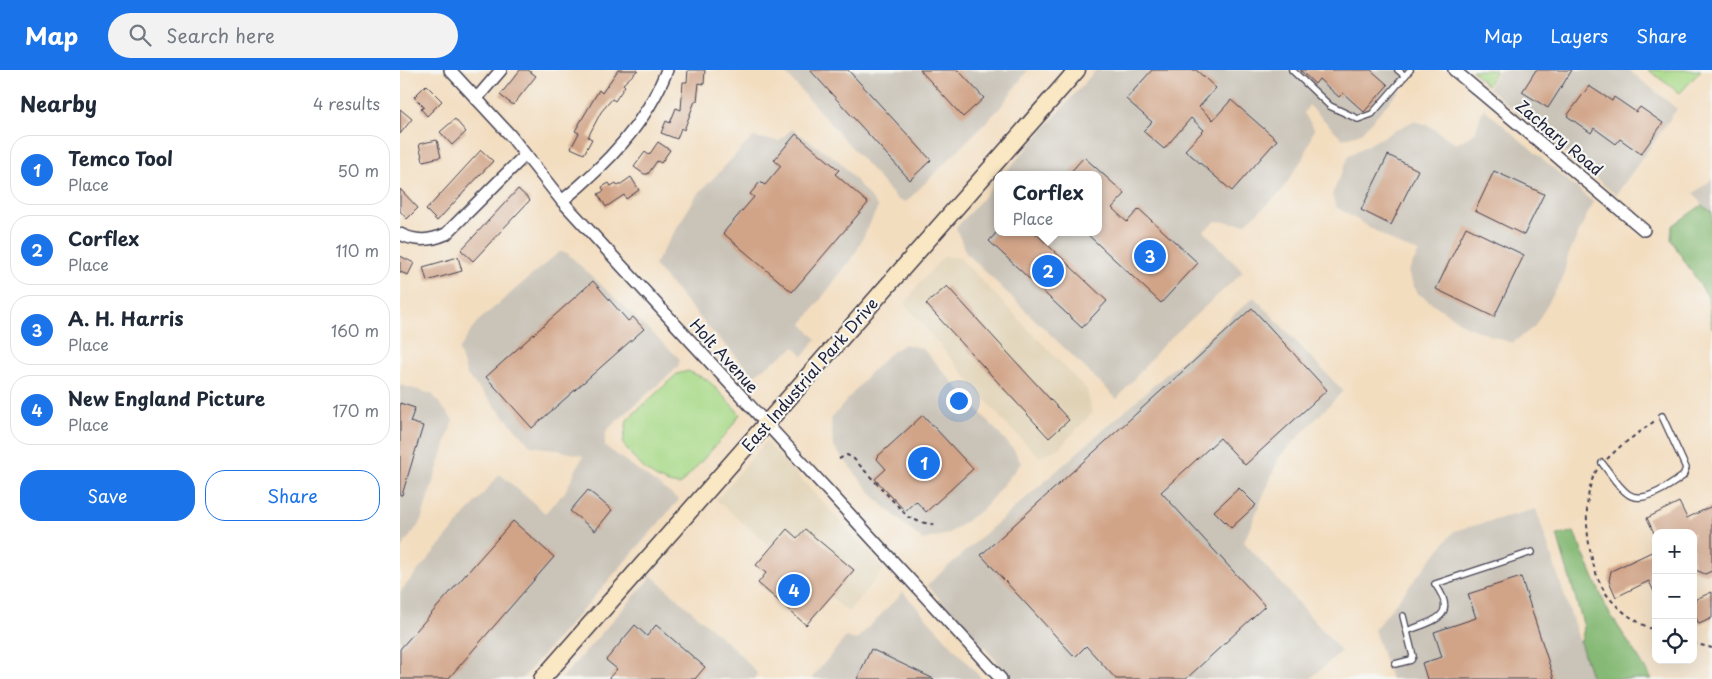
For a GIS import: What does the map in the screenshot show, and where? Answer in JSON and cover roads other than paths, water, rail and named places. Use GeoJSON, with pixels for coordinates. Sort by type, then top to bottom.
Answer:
{"type":"FeatureCollection","features":[{"type":"Feature","properties":{"kind":"street","name":"Holt Avenue"},"geometry":{"type":"LineString","coordinates":[[450,70],[510,135],[562,201],[1001,679]]}},
{"type":"Feature","properties":{"kind":"street"},"geometry":{"type":"LineString","coordinates":[[476,99],[501,70]]}},
{"type":"Feature","properties":{"kind":"street"},"geometry":{"type":"LineString","coordinates":[[562,201],[598,172],[618,148],[650,104],[667,70]]}},
{"type":"Feature","properties":{"kind":"street","name":"East Industrial Park Drive"},"geometry":{"type":"LineString","coordinates":[[542,679],[765,423],[1078,70]]}},
{"type":"Feature","properties":{"kind":"street","name":"Zachary Road"},"geometry":{"type":"LineString","coordinates":[[1454,70],[1644,230]]}},
{"type":"Feature","properties":{"kind":"street"},"geometry":{"type":"LineString","coordinates":[[400,234],[409,238],[432,240],[446,234],[525,155]]}},
{"type":"Feature","properties":{"kind":"lane"},"geometry":{"type":"LineString","coordinates":[[1292,70],[1330,106],[1358,119],[1372,114],[1410,70]]}},
{"type":"Feature","properties":{"kind":"lane"},"geometry":{"type":"LineString","coordinates":[[1398,70],[1405,76]]}},
{"type":"Feature","properties":{"kind":"lane"},"geometry":{"type":"LineString","coordinates":[[1602,463],[1629,495],[1639,498],[1683,476],[1686,468],[1662,416]]}},
{"type":"Feature","properties":{"kind":"lane"},"geometry":{"type":"LineString","coordinates":[[1407,631],[1439,618],[1445,612],[1446,603],[1435,584],[1532,552]]}},
{"type":"Feature","properties":{"kind":"lane"},"geometry":{"type":"LineString","coordinates":[[1395,664],[1411,660],[1413,656],[1403,616]]}},
{"type":"Feature","properties":{"kind":"place","name":"A. H. Harris"},"geometry":{"type":"Point","coordinates":[1150,256]}},
{"type":"Feature","properties":{"kind":"place","name":"Corflex"},"geometry":{"type":"Point","coordinates":[1048,271]}},
{"type":"Feature","properties":{"kind":"place","name":"Temco Tool"},"geometry":{"type":"Point","coordinates":[924,463]}},
{"type":"Feature","properties":{"kind":"place","name":"New England Picture"},"geometry":{"type":"Point","coordinates":[794,590]}}]}
